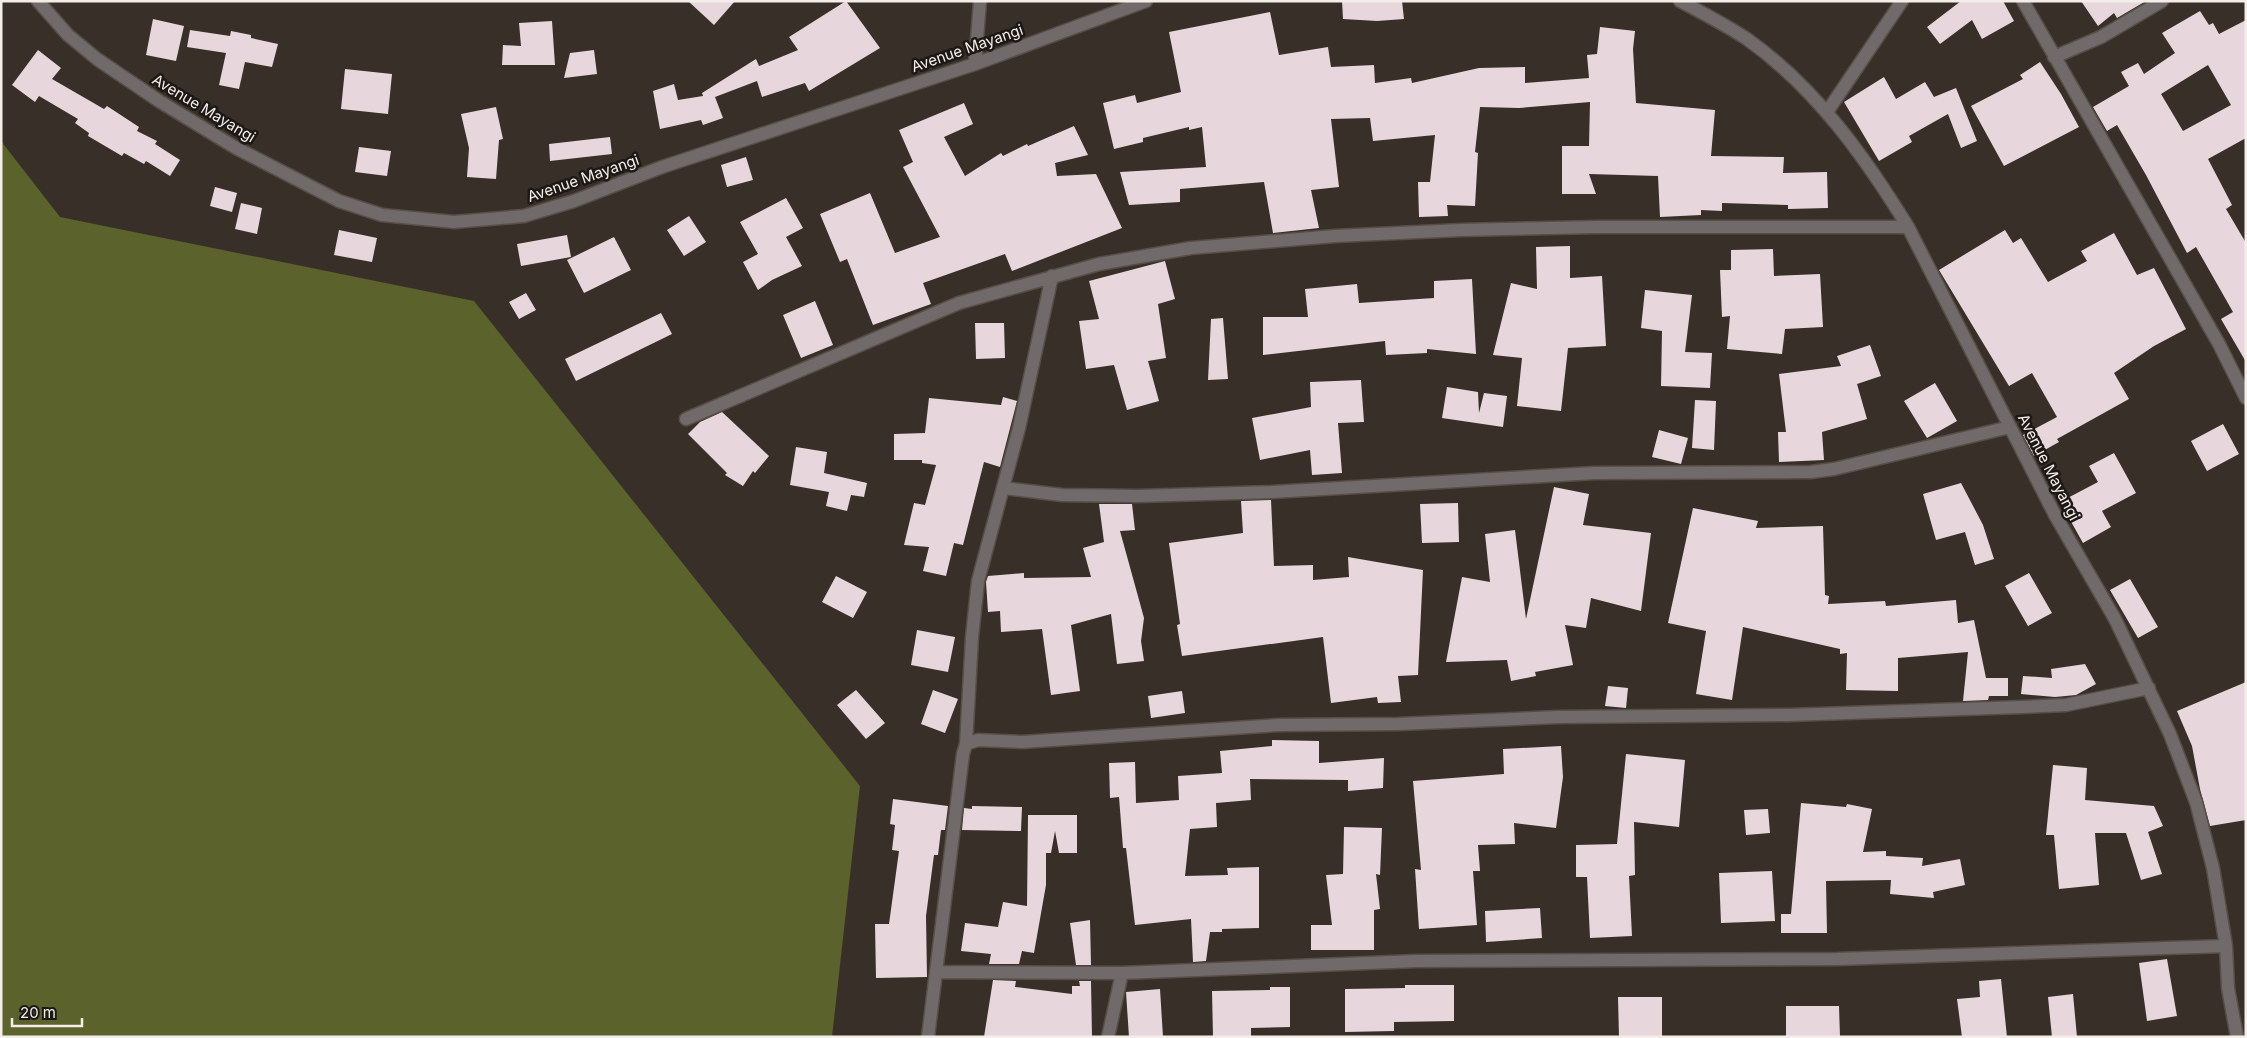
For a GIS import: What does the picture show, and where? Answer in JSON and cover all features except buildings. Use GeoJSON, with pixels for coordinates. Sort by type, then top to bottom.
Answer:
{"type":"FeatureCollection","features":[{"type":"Feature","properties":{"kind":"street","name":"Avenue Mayangi"},"geometry":{"type":"LineString","coordinates":[[38,1],[68,34],[97,59],[159,101],[236,148],[339,202],[382,215],[454,222],[524,216],[574,200],[662,167],[975,64],[1146,1]]}},
{"type":"Feature","properties":{"kind":"street"},"geometry":{"type":"LineString","coordinates":[[975,64],[980,1]]}},
{"type":"Feature","properties":{"kind":"street","name":"Avenue Mayangi"},"geometry":{"type":"LineString","coordinates":[[1680,1],[1747,40],[1788,74],[1827,112],[1885,189],[1908,227],[2055,515],[2115,619],[2170,734],[2196,802],[2214,868],[2226,946],[2228,988],[2237,1037]]}},
{"type":"Feature","properties":{"kind":"street"},"geometry":{"type":"LineString","coordinates":[[1827,112],[1902,1]]}},
{"type":"Feature","properties":{"kind":"street"},"geometry":{"type":"LineString","coordinates":[[2023,1],[2219,344],[2246,398]]}},
{"type":"Feature","properties":{"kind":"street"},"geometry":{"type":"LineString","coordinates":[[2054,57],[2101,37],[2162,1]]}},
{"type":"Feature","properties":{"kind":"street"},"geometry":{"type":"LineString","coordinates":[[686,419],[959,303],[1099,264],[1191,248],[1335,236],[1598,227],[1908,227]]}},
{"type":"Feature","properties":{"kind":"street"},"geometry":{"type":"LineString","coordinates":[[928,1037],[966,744],[972,636],[978,581],[989,535],[1004,488],[1037,351],[1052,276]]}},
{"type":"Feature","properties":{"kind":"street"},"geometry":{"type":"LineString","coordinates":[[1004,488],[1062,495],[1138,496],[1272,492],[1594,473],[1811,472],[1834,469],[2010,427]]}},
{"type":"Feature","properties":{"kind":"street"},"geometry":{"type":"LineString","coordinates":[[966,744],[978,740],[1022,742],[1279,725],[1398,724],[1558,717],[1789,716],[2031,707],[2066,705],[2149,688]]}},
{"type":"Feature","properties":{"kind":"street"},"geometry":{"type":"LineString","coordinates":[[936,972],[1122,973],[1416,961],[1837,959],[2226,946]]}},
{"type":"Feature","properties":{"kind":"street"},"geometry":{"type":"LineString","coordinates":[[1108,1037],[1122,973]]}},
{"type":"Feature","properties":{"kind":"green space"},"geometry":{"type":"Polygon","coordinates":[[[1,141],[60,217],[474,301],[860,786],[832,1037],[1,1037],[1,141]]]}}]}
